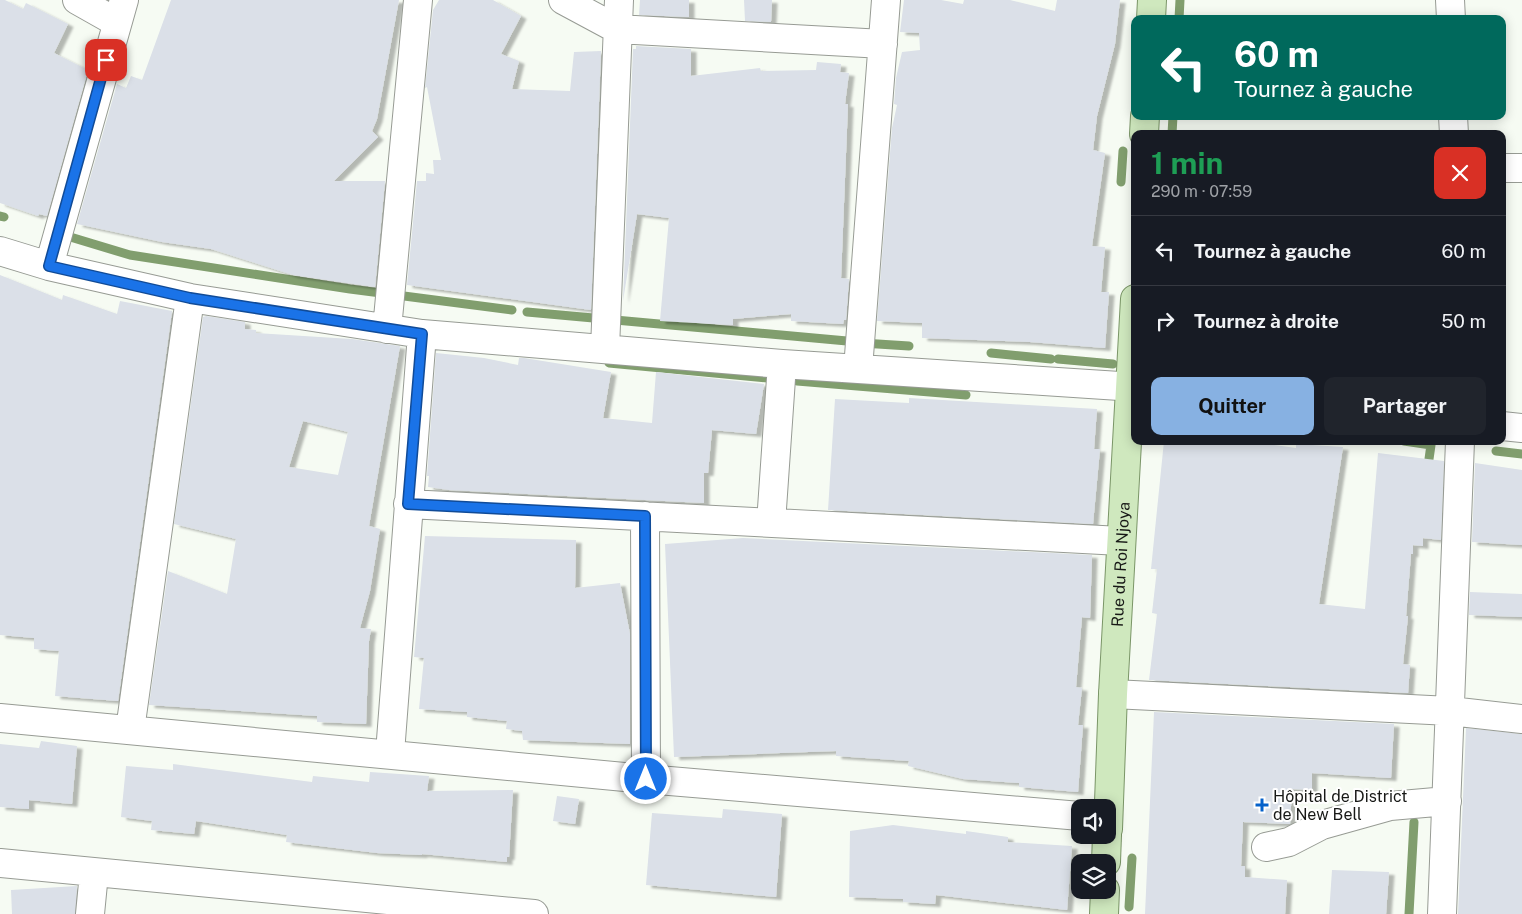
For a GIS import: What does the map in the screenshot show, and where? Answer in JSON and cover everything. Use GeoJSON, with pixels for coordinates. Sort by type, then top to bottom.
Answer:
{"type":"FeatureCollection","features":[{"type":"Feature","properties":{"kind":"main road"},"geometry":{"type":"LineString","coordinates":[[1151,15],[1152,0]]}},
{"type":"Feature","properties":{"kind":"main road","name":"Rue du Roi Njoya"},"geometry":{"type":"LineString","coordinates":[[1109,799],[1121,541],[1131,413]]}},
{"type":"Feature","properties":{"kind":"main road"},"geometry":{"type":"LineString","coordinates":[[1104,914],[1105,899]]}},
{"type":"Feature","properties":{"kind":"street"},"geometry":{"type":"LineString","coordinates":[[49,266],[120,11],[77,0]]}},
{"type":"Feature","properties":{"kind":"street"},"geometry":{"type":"LineString","coordinates":[[387,329],[418,0]]}},
{"type":"Feature","properties":{"kind":"street"},"geometry":{"type":"LineString","coordinates":[[563,0],[617,28],[883,44]]}},
{"type":"Feature","properties":{"kind":"street"},"geometry":{"type":"LineString","coordinates":[[606,349],[618,0]]}},
{"type":"Feature","properties":{"kind":"street"},"geometry":{"type":"LineString","coordinates":[[858,369],[886,0]]}},
{"type":"Feature","properties":{"kind":"street"},"geometry":{"type":"LineString","coordinates":[[1450,0],[1451,15]]}},
{"type":"Feature","properties":{"kind":"street"},"geometry":{"type":"LineString","coordinates":[[1506,168],[1522,168]]}},
{"type":"Feature","properties":{"kind":"street"},"geometry":{"type":"LineString","coordinates":[[0,251],[49,266],[190,298],[422,334],[782,364],[1131,387]]}},
{"type":"Feature","properties":{"kind":"street"},"geometry":{"type":"LineString","coordinates":[[130,730],[190,298]]}},
{"type":"Feature","properties":{"kind":"street"},"geometry":{"type":"LineString","coordinates":[[390,753],[422,334]]}},
{"type":"Feature","properties":{"kind":"street"},"geometry":{"type":"LineString","coordinates":[[771,523],[782,364]]}},
{"type":"Feature","properties":{"kind":"street"},"geometry":{"type":"LineString","coordinates":[[1506,426],[1522,428]]}},
{"type":"Feature","properties":{"kind":"street"},"geometry":{"type":"LineString","coordinates":[[1442,914],[1460,445]]}},
{"type":"Feature","properties":{"kind":"street"},"geometry":{"type":"LineString","coordinates":[[408,504],[1121,541]]}},
{"type":"Feature","properties":{"kind":"street"},"geometry":{"type":"LineString","coordinates":[[645,516],[646,779]]}},
{"type":"Feature","properties":{"kind":"street"},"geometry":{"type":"LineString","coordinates":[[1113,694],[1450,711],[1522,719]]}},
{"type":"Feature","properties":{"kind":"street"},"geometry":{"type":"LineString","coordinates":[[0,718],[390,753],[646,779],[1071,815]]}},
{"type":"Feature","properties":{"kind":"street"},"geometry":{"type":"LineString","coordinates":[[1266,847],[1290,842],[1322,825],[1390,806],[1447,801]]}},
{"type":"Feature","properties":{"kind":"street"},"geometry":{"type":"LineString","coordinates":[[0,863],[475,911],[534,914]]}},
{"type":"Feature","properties":{"kind":"street"},"geometry":{"type":"LineString","coordinates":[[90,914],[94,873]]}},
{"type":"Feature","properties":{"kind":"building"},"geometry":{"type":"Polygon","coordinates":[[[0,0],[5,0],[23,9],[26,3],[68,24],[54,53],[88,70],[47,216],[39,214],[38,216],[0,203],[0,0]]]}},
{"type":"Feature","properties":{"kind":"building"},"geometry":{"type":"Polygon","coordinates":[[[171,0],[399,0],[377,119],[372,131],[378,137],[334,181],[385,181],[375,287],[293,275],[211,249],[162,242],[77,224],[117,84],[126,88],[131,76],[142,80],[171,0]]]}},
{"type":"Feature","properties":{"kind":"building"},"geometry":{"type":"Polygon","coordinates":[[[439,0],[493,0],[521,16],[501,54],[519,61],[512,89],[570,91],[574,52],[601,51],[591,310],[407,285],[417,181],[426,181],[426,173],[434,174],[433,160],[441,160],[427,87],[425,88],[433,10],[439,0]]]}},
{"type":"Feature","properties":{"kind":"building"},"geometry":{"type":"Polygon","coordinates":[[[640,0],[689,0],[689,17],[639,15],[640,0]]]}},
{"type":"Feature","properties":{"kind":"building"},"geometry":{"type":"Polygon","coordinates":[[[744,0],[772,0],[771,22],[745,21],[744,0]]]}},
{"type":"Feature","properties":{"kind":"building"},"geometry":{"type":"Polygon","coordinates":[[[904,0],[941,0],[963,4],[964,0],[1010,0],[1055,11],[1057,0],[1120,0],[1115,44],[1097,116],[1093,150],[1105,153],[1092,246],[1105,247],[1101,292],[1109,292],[1105,348],[1030,342],[922,338],[922,323],[877,321],[892,128],[897,105],[894,104],[896,78],[902,52],[920,50],[919,33],[900,32],[904,0]]]}},
{"type":"Feature","properties":{"kind":"building"},"geometry":{"type":"Polygon","coordinates":[[[636,46],[691,49],[691,76],[760,68],[761,71],[816,70],[817,62],[841,64],[840,72],[849,73],[845,104],[848,104],[841,278],[849,279],[846,320],[844,320],[843,324],[791,321],[791,314],[733,319],[733,325],[660,321],[669,218],[637,214],[623,301],[633,49],[636,49],[636,46]]]}},
{"type":"Feature","properties":{"kind":"building"},"geometry":{"type":"Polygon","coordinates":[[[0,275],[62,300],[63,295],[117,314],[120,301],[172,311],[118,701],[55,696],[59,651],[34,649],[34,638],[0,635],[0,275]]]}},
{"type":"Feature","properties":{"kind":"building"},"geometry":{"type":"Polygon","coordinates":[[[203,317],[245,322],[245,329],[256,330],[256,333],[352,339],[400,346],[369,526],[380,529],[370,591],[360,628],[371,629],[366,724],[317,722],[317,716],[149,705],[168,571],[227,594],[236,539],[174,524],[203,317]],[[303,421],[289,467],[338,475],[348,432],[303,421]]]}},
{"type":"Feature","properties":{"kind":"building"},"geometry":{"type":"Polygon","coordinates":[[[436,353],[484,358],[518,365],[519,358],[524,358],[611,372],[603,418],[652,423],[656,372],[764,384],[756,434],[712,430],[708,473],[704,473],[704,503],[449,490],[428,487],[429,476],[427,476],[436,353]]]}},
{"type":"Feature","properties":{"kind":"building"},"geometry":{"type":"Polygon","coordinates":[[[909,398],[1097,409],[1094,449],[1100,449],[1093,524],[828,510],[835,399],[909,403],[909,398]]]}},
{"type":"Feature","properties":{"kind":"building"},"geometry":{"type":"Polygon","coordinates":[[[1164,445],[1275,445],[1296,448],[1296,445],[1312,445],[1343,447],[1319,604],[1365,609],[1378,453],[1444,461],[1441,540],[1423,538],[1423,546],[1413,545],[1413,554],[1411,554],[1406,616],[1408,616],[1403,664],[1410,665],[1408,693],[1149,680],[1157,614],[1152,613],[1157,569],[1151,569],[1164,445]]]}},
{"type":"Feature","properties":{"kind":"building"},"geometry":{"type":"Polygon","coordinates":[[[1475,463],[1522,470],[1522,545],[1472,542],[1475,463]]]}},
{"type":"Feature","properties":{"kind":"building"},"geometry":{"type":"Polygon","coordinates":[[[425,536],[576,540],[575,588],[620,583],[630,634],[630,744],[523,740],[522,731],[506,729],[507,721],[467,717],[467,712],[419,709],[424,658],[414,657],[425,536]]]}},
{"type":"Feature","properties":{"kind":"building"},"geometry":{"type":"Polygon","coordinates":[[[743,538],[1092,555],[1090,618],[1082,617],[1076,687],[1082,688],[1078,725],[1083,725],[1078,792],[1019,787],[1019,783],[963,779],[908,766],[909,761],[836,756],[836,751],[674,757],[665,544],[743,538]]]}},
{"type":"Feature","properties":{"kind":"building"},"geometry":{"type":"Polygon","coordinates":[[[1470,592],[1522,594],[1522,617],[1469,615],[1470,592]]]}},
{"type":"Feature","properties":{"kind":"building","name":"Hôpital de District de New Bell"},"geometry":{"type":"Polygon","coordinates":[[[1154,712],[1394,724],[1391,778],[1312,773],[1312,790],[1292,789],[1290,824],[1243,822],[1241,866],[1245,866],[1245,877],[1287,880],[1285,914],[1145,914],[1154,712]]]}},
{"type":"Feature","properties":{"kind":"building"},"geometry":{"type":"Polygon","coordinates":[[[1466,728],[1522,734],[1522,914],[1458,914],[1466,728]]]}},
{"type":"Feature","properties":{"kind":"building"},"geometry":{"type":"Polygon","coordinates":[[[41,741],[77,746],[72,804],[29,800],[29,809],[0,807],[0,744],[39,748],[41,741]]]}},
{"type":"Feature","properties":{"kind":"building"},"geometry":{"type":"Polygon","coordinates":[[[173,764],[312,782],[313,776],[369,782],[370,772],[429,776],[427,791],[513,790],[509,857],[507,857],[507,862],[422,854],[377,853],[286,842],[287,835],[196,821],[194,834],[151,830],[152,821],[121,817],[126,766],[173,770],[173,764]]]}},
{"type":"Feature","properties":{"kind":"building"},"geometry":{"type":"Polygon","coordinates":[[[557,796],[579,799],[575,824],[553,821],[557,796]]]}},
{"type":"Feature","properties":{"kind":"building"},"geometry":{"type":"Polygon","coordinates":[[[723,809],[782,814],[776,897],[646,885],[652,813],[722,818],[723,809]]]}},
{"type":"Feature","properties":{"kind":"building"},"geometry":{"type":"Polygon","coordinates":[[[893,825],[966,834],[966,831],[1008,837],[1008,842],[1072,846],[1067,910],[936,895],[935,904],[903,902],[903,899],[849,897],[850,831],[893,825]]]}},
{"type":"Feature","properties":{"kind":"building"},"geometry":{"type":"Polygon","coordinates":[[[1332,870],[1389,872],[1386,914],[1329,914],[1332,870]]]}},
{"type":"Feature","properties":{"kind":"building"},"geometry":{"type":"Polygon","coordinates":[[[77,886],[75,914],[12,914],[11,890],[77,886]]]}},
{"type":"Feature","properties":{"kind":"waterway"},"geometry":{"type":"LineString","coordinates":[[1179,15],[1180,0]]}},
{"type":"Feature","properties":{"kind":"waterway"},"geometry":{"type":"LineString","coordinates":[[1172,130],[1173,120]]}},
{"type":"Feature","properties":{"kind":"waterway"},"geometry":{"type":"LineString","coordinates":[[1121,182],[1123,151]]}},
{"type":"Feature","properties":{"kind":"waterway"},"geometry":{"type":"LineString","coordinates":[[0,216],[4,217]]}},
{"type":"Feature","properties":{"kind":"waterway"},"geometry":{"type":"LineString","coordinates":[[67,236],[130,255],[350,289],[512,310]]}},
{"type":"Feature","properties":{"kind":"waterway"},"geometry":{"type":"LineString","coordinates":[[527,312],[847,341]]}},
{"type":"Feature","properties":{"kind":"waterway"},"geometry":{"type":"LineString","coordinates":[[862,343],[909,346]]}},
{"type":"Feature","properties":{"kind":"waterway"},"geometry":{"type":"LineString","coordinates":[[991,353],[1051,359]]}},
{"type":"Feature","properties":{"kind":"waterway"},"geometry":{"type":"LineString","coordinates":[[1058,359],[1113,364]]}},
{"type":"Feature","properties":{"kind":"waterway"},"geometry":{"type":"LineString","coordinates":[[609,363],[768,378]]}},
{"type":"Feature","properties":{"kind":"waterway"},"geometry":{"type":"LineString","coordinates":[[797,381],[966,395]]}},
{"type":"Feature","properties":{"kind":"waterway"},"geometry":{"type":"LineString","coordinates":[[1429,459],[1431,445]]}},
{"type":"Feature","properties":{"kind":"waterway"},"geometry":{"type":"LineString","coordinates":[[1496,451],[1522,454]]}},
{"type":"Feature","properties":{"kind":"waterway"},"geometry":{"type":"LineString","coordinates":[[1409,914],[1414,822]]}},
{"type":"Feature","properties":{"kind":"waterway"},"geometry":{"type":"LineString","coordinates":[[1129,907],[1132,858]]}},
{"type":"Feature","properties":{"kind":"place","name":"Hôpital de District de New Bell"},"geometry":{"type":"Point","coordinates":[1262,805]}},
{"type":"Feature","properties":{"kind":"route"},"geometry":{"type":"LineString","coordinates":[[106,60],[49,266],[190,298],[422,334],[408,504],[645,516],[646,779]]}}]}
